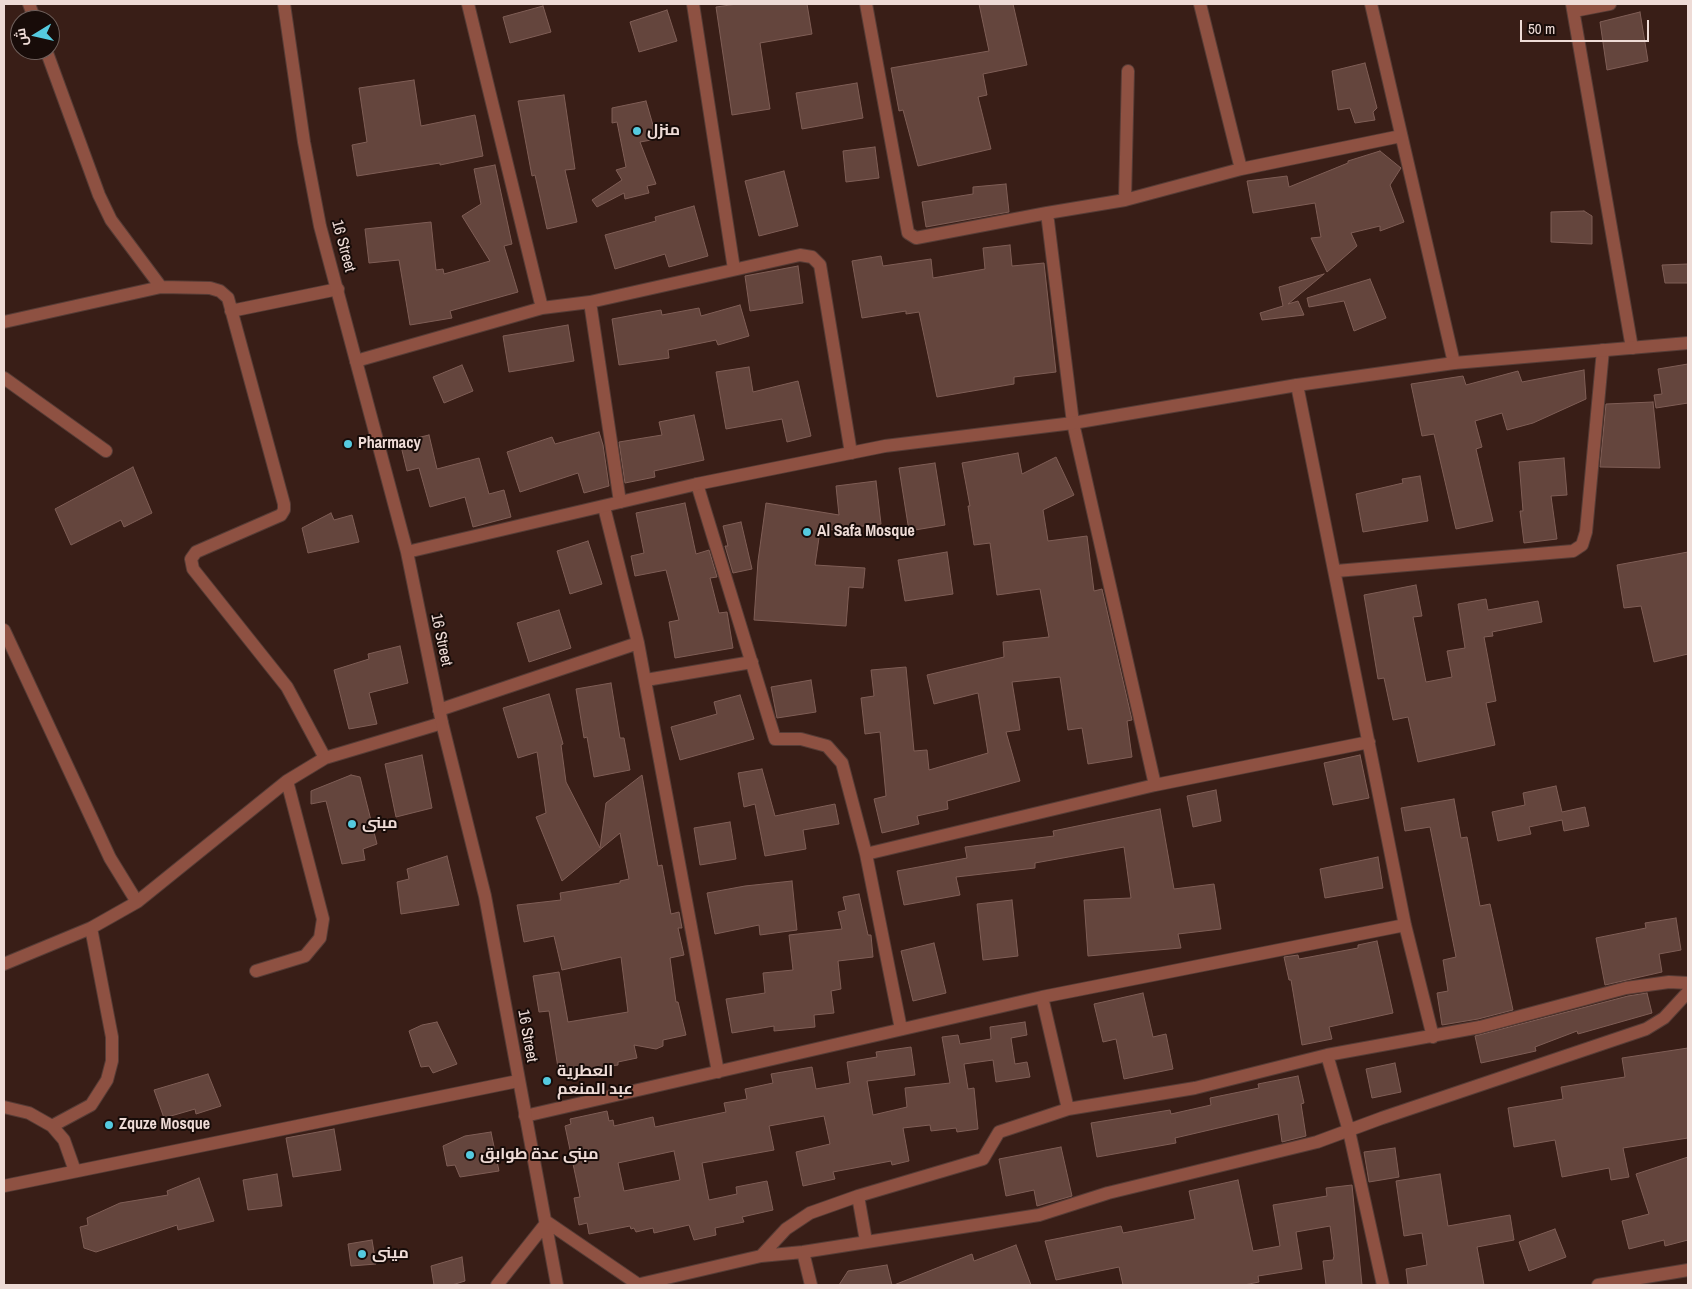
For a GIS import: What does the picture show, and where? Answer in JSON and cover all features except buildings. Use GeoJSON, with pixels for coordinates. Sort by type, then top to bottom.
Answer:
{"type":"FeatureCollection","features":[{"type":"Feature","properties":{"kind":"street","name":"16 Street"},"geometry":{"type":"LineString","coordinates":[[284,4],[320,226],[407,552],[441,717],[485,896],[518,1080],[547,1222],[557,1285]]}},
{"type":"Feature","properties":{"kind":"street"},"geometry":{"type":"LineString","coordinates":[[468,4],[542,308]]}},
{"type":"Feature","properties":{"kind":"street"},"geometry":{"type":"LineString","coordinates":[[693,4],[734,270]]}},
{"type":"Feature","properties":{"kind":"street"},"geometry":{"type":"LineString","coordinates":[[866,4],[908,233],[916,238],[1125,200],[1240,169],[1401,136]]}},
{"type":"Feature","properties":{"kind":"street"},"geometry":{"type":"LineString","coordinates":[[1200,4],[1240,169]]}},
{"type":"Feature","properties":{"kind":"street"},"geometry":{"type":"LineString","coordinates":[[1371,4],[1454,363]]}},
{"type":"Feature","properties":{"kind":"street"},"geometry":{"type":"LineString","coordinates":[[1610,4],[1573,7],[1632,348]]}},
{"type":"Feature","properties":{"kind":"street"},"geometry":{"type":"LineString","coordinates":[[50,60],[99,196],[111,220],[161,288]]}},
{"type":"Feature","properties":{"kind":"street"},"geometry":{"type":"LineString","coordinates":[[1125,200],[1128,72]]}},
{"type":"Feature","properties":{"kind":"street"},"geometry":{"type":"LineString","coordinates":[[1048,213],[1073,423],[1155,785]]}},
{"type":"Feature","properties":{"kind":"street"},"geometry":{"type":"LineString","coordinates":[[356,361],[542,308],[590,302],[800,255],[812,257],[820,265],[851,453]]}},
{"type":"Feature","properties":{"kind":"street"},"geometry":{"type":"LineString","coordinates":[[4,322],[161,288],[210,288],[220,291],[228,298],[284,504],[284,510],[281,515],[196,552],[190,559],[193,569],[283,681],[325,758]]}},
{"type":"Feature","properties":{"kind":"street"},"geometry":{"type":"LineString","coordinates":[[231,310],[338,289]]}},
{"type":"Feature","properties":{"kind":"street"},"geometry":{"type":"LineString","coordinates":[[590,302],[620,502]]}},
{"type":"Feature","properties":{"kind":"street"},"geometry":{"type":"LineString","coordinates":[[407,552],[697,484],[885,446],[1073,423],[1297,385],[1454,363],[1688,343]]}},
{"type":"Feature","properties":{"kind":"street"},"geometry":{"type":"LineString","coordinates":[[1336,571],[1573,551],[1582,545],[1586,532],[1603,350]]}},
{"type":"Feature","properties":{"kind":"street"},"geometry":{"type":"LineString","coordinates":[[4,378],[106,451]]}},
{"type":"Feature","properties":{"kind":"street"},"geometry":{"type":"LineString","coordinates":[[1297,385],[1406,925],[1433,1038]]}},
{"type":"Feature","properties":{"kind":"street"},"geometry":{"type":"LineString","coordinates":[[697,484],[775,739],[801,739],[827,746],[842,763],[866,854],[901,1029]]}},
{"type":"Feature","properties":{"kind":"street"},"geometry":{"type":"LineString","coordinates":[[604,507],[646,680],[718,1072]]}},
{"type":"Feature","properties":{"kind":"street"},"geometry":{"type":"LineString","coordinates":[[4,630],[110,858],[137,902]]}},
{"type":"Feature","properties":{"kind":"street"},"geometry":{"type":"LineString","coordinates":[[4,964],[91,928],[137,902],[288,781],[325,758],[441,717],[638,643]]}},
{"type":"Feature","properties":{"kind":"street"},"geometry":{"type":"LineString","coordinates":[[646,680],[752,662]]}},
{"type":"Feature","properties":{"kind":"street"},"geometry":{"type":"LineString","coordinates":[[866,854],[1155,785],[1369,742]]}},
{"type":"Feature","properties":{"kind":"street"},"geometry":{"type":"LineString","coordinates":[[256,971],[305,956],[320,938],[323,919],[288,781]]}},
{"type":"Feature","properties":{"kind":"street"},"geometry":{"type":"LineString","coordinates":[[525,1116],[1042,997],[1406,925]]}},
{"type":"Feature","properties":{"kind":"street"},"geometry":{"type":"LineString","coordinates":[[52,1126],[91,1105],[107,1080],[112,1061],[112,1037],[91,928]]}},
{"type":"Feature","properties":{"kind":"street"},"geometry":{"type":"LineString","coordinates":[[761,1256],[786,1229],[810,1213],[858,1196],[983,1159],[999,1132],[1068,1109],[1194,1088],[1327,1056],[1433,1038],[1626,988],[1669,982],[1688,983]]}},
{"type":"Feature","properties":{"kind":"street"},"geometry":{"type":"LineString","coordinates":[[497,1285],[547,1222],[639,1285],[761,1256],[803,1252],[1039,1215],[1108,1193],[1318,1142],[1382,1118],[1646,1029],[1664,1018],[1688,992]]}},
{"type":"Feature","properties":{"kind":"street"},"geometry":{"type":"LineString","coordinates":[[1042,997],[1068,1109]]}},
{"type":"Feature","properties":{"kind":"street"},"geometry":{"type":"LineString","coordinates":[[1327,1056],[1349,1131],[1383,1285]]}},
{"type":"Feature","properties":{"kind":"street"},"geometry":{"type":"LineString","coordinates":[[4,1186],[518,1080]]}},
{"type":"Feature","properties":{"kind":"street"},"geometry":{"type":"LineString","coordinates":[[4,1106],[29,1113],[52,1126],[64,1140],[75,1171]]}},
{"type":"Feature","properties":{"kind":"street"},"geometry":{"type":"LineString","coordinates":[[858,1196],[866,1241]]}},
{"type":"Feature","properties":{"kind":"street"},"geometry":{"type":"LineString","coordinates":[[803,1252],[811,1285]]}},
{"type":"Feature","properties":{"kind":"street"},"geometry":{"type":"LineString","coordinates":[[1598,1285],[1688,1270]]}},
{"type":"Feature","properties":{"kind":"place","name":"منزل"},"geometry":{"type":"Point","coordinates":[637,131]}},
{"type":"Feature","properties":{"kind":"place","name":"Pharmacy"},"geometry":{"type":"Point","coordinates":[348,444]}},
{"type":"Feature","properties":{"kind":"place","name":"Al Safa Mosque"},"geometry":{"type":"Point","coordinates":[807,532]}},
{"type":"Feature","properties":{"kind":"place","name":"مبنى"},"geometry":{"type":"Point","coordinates":[352,824]}},
{"type":"Feature","properties":{"kind":"place","name":"العطرية عبد المنعم"},"geometry":{"type":"Point","coordinates":[547,1081]}},
{"type":"Feature","properties":{"kind":"place","name":"Zquze Mosque"},"geometry":{"type":"Point","coordinates":[109,1125]}},
{"type":"Feature","properties":{"kind":"place","name":"مبنى عدة طوابق"},"geometry":{"type":"Point","coordinates":[470,1155]}},
{"type":"Feature","properties":{"kind":"place","name":"مينى"},"geometry":{"type":"Point","coordinates":[362,1254]}}]}
